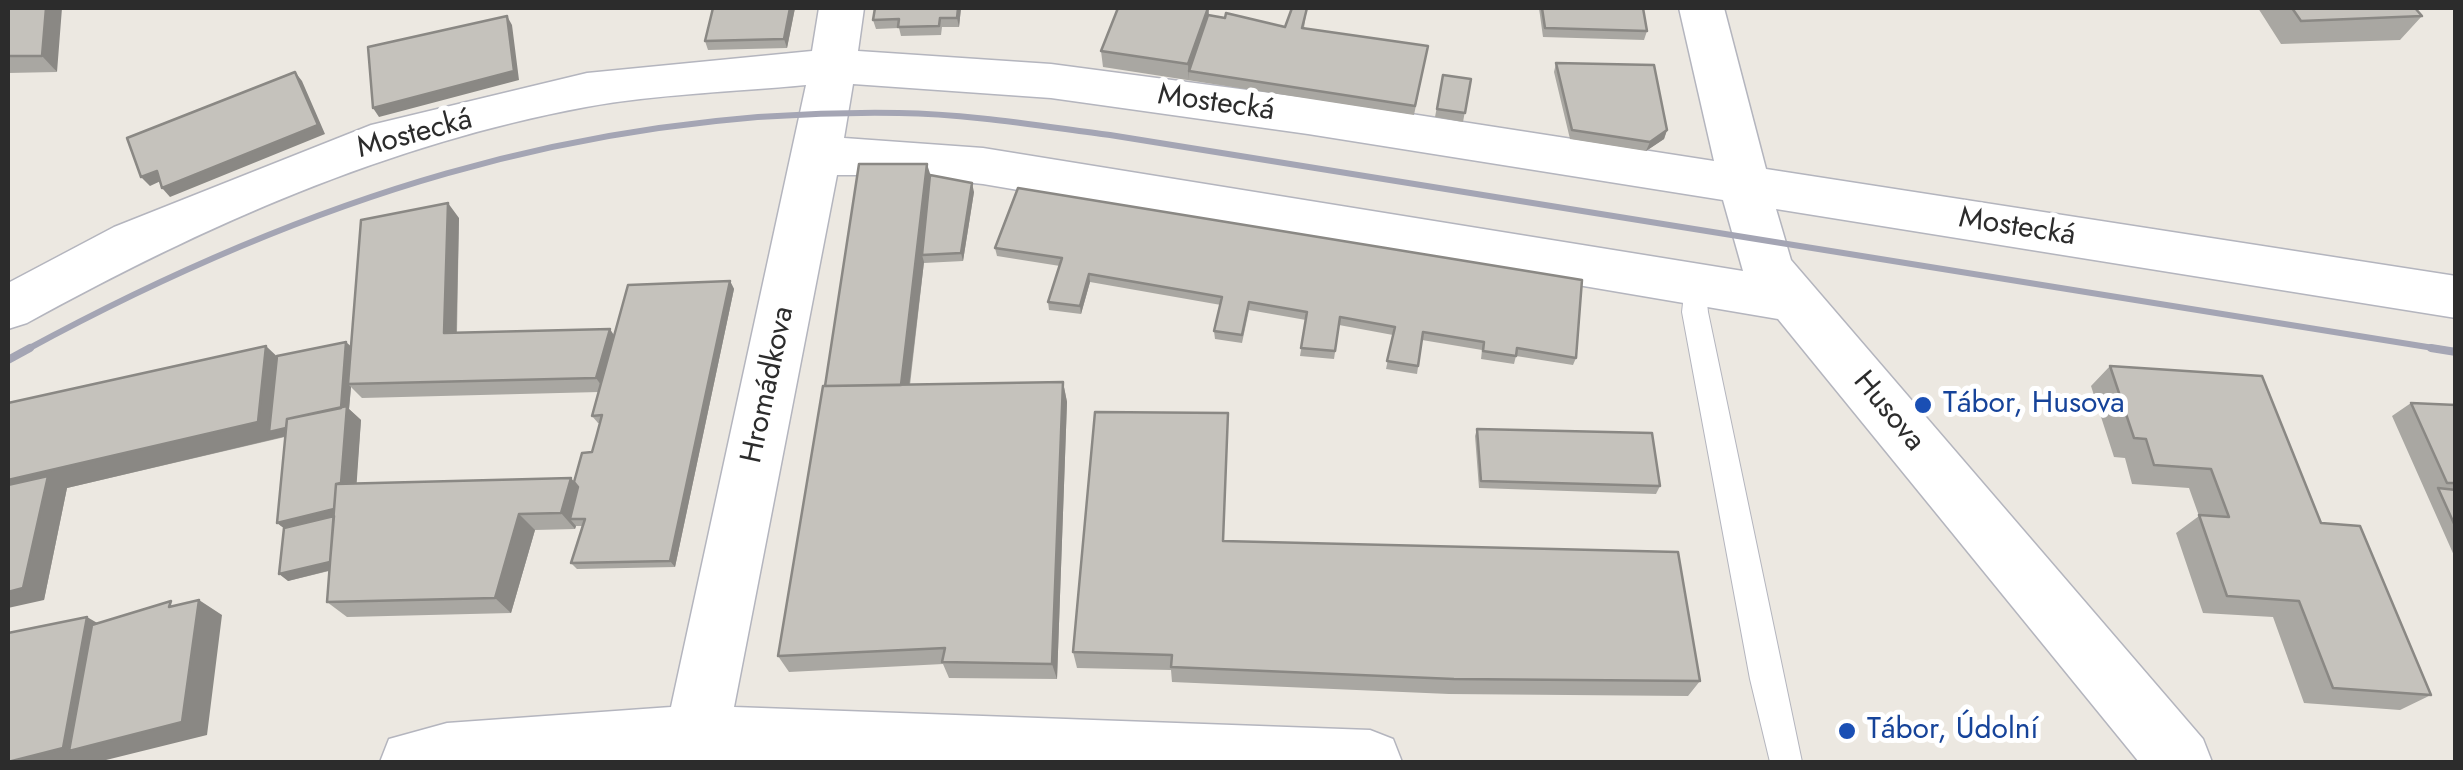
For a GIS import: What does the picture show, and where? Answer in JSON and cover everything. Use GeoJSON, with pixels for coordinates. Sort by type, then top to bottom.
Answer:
{"type":"FeatureCollection","features":[{"type":"Feature","properties":{"kind":"street","name":"Hromádkova"},"geometry":{"type":"LineString","coordinates":[[694,750],[842,8]]}},
{"type":"Feature","properties":{"kind":"street","name":"Husova"},"geometry":{"type":"LineString","coordinates":[[1702,8],[1758,240],[1769,270],[2180,762]]}},
{"type":"Feature","properties":{"kind":"street","name":"Mostecká"},"geometry":{"type":"LineString","coordinates":[[8,308],[132,241],[372,143],[588,90],[833,66],[1071,84],[1308,116],[2456,298]]}},
{"type":"Feature","properties":{"kind":"street"},"geometry":{"type":"LineString","coordinates":[[815,156],[896,157],[982,166],[1794,300]]}},
{"type":"Feature","properties":{"kind":"street"},"geometry":{"type":"LineString","coordinates":[[412,762],[447,756],[694,750],[1370,762]]}},
{"type":"Feature","properties":{"kind":"lane"},"geometry":{"type":"LineString","coordinates":[[1695,283],[1706,370],[1786,762]]}},
{"type":"Feature","properties":{"kind":"building"},"geometry":{"type":"Polygon","coordinates":[[[8,8],[46,8],[42,56],[8,56],[8,8]]]}},
{"type":"Feature","properties":{"kind":"building"},"geometry":{"type":"Polygon","coordinates":[[[713,8],[790,8],[784,39],[705,41],[713,8]]]}},
{"type":"Feature","properties":{"kind":"building"},"geometry":{"type":"Polygon","coordinates":[[[875,8],[958,8],[957,18],[940,18],[939,26],[898,27],[899,19],[873,20],[875,8]]]}},
{"type":"Feature","properties":{"kind":"building"},"geometry":{"type":"Polygon","coordinates":[[[1118,8],[1208,8],[1188,64],[1101,51],[1118,8]]]}},
{"type":"Feature","properties":{"kind":"building"},"geometry":{"type":"Polygon","coordinates":[[[1292,8],[1307,8],[1302,28],[1428,46],[1415,106],[1189,71],[1208,15],[1225,18],[1226,13],[1285,27],[1292,8]]]}},
{"type":"Feature","properties":{"kind":"building"},"geometry":{"type":"Polygon","coordinates":[[[1542,8],[1643,8],[1647,31],[1545,28],[1542,8]]]}},
{"type":"Feature","properties":{"kind":"building"},"geometry":{"type":"Polygon","coordinates":[[[2292,8],[2415,8],[2422,16],[2301,21],[2292,8]]]}},
{"type":"Feature","properties":{"kind":"building"},"geometry":{"type":"Polygon","coordinates":[[[507,16],[514,71],[373,108],[368,47],[507,16]]]}},
{"type":"Feature","properties":{"kind":"building"},"geometry":{"type":"Polygon","coordinates":[[[1556,63],[1654,65],[1667,130],[1650,142],[1572,130],[1556,63]]]}},
{"type":"Feature","properties":{"kind":"building"},"geometry":{"type":"Polygon","coordinates":[[[295,72],[318,125],[162,188],[157,171],[141,177],[127,138],[295,72]]]}},
{"type":"Feature","properties":{"kind":"building"},"geometry":{"type":"Polygon","coordinates":[[[1443,75],[1471,79],[1465,113],[1437,109],[1443,75]]]}},
{"type":"Feature","properties":{"kind":"building"},"geometry":{"type":"Polygon","coordinates":[[[859,164],[927,164],[901,385],[825,386],[859,164]]]}},
{"type":"Feature","properties":{"kind":"building"},"geometry":{"type":"Polygon","coordinates":[[[930,175],[972,183],[961,253],[922,255],[930,175]]]}},
{"type":"Feature","properties":{"kind":"building"},"geometry":{"type":"Polygon","coordinates":[[[1018,188],[1582,280],[1576,358],[1517,348],[1516,356],[1483,351],[1484,342],[1423,332],[1418,366],[1387,361],[1395,327],[1340,317],[1335,351],[1301,348],[1307,312],[1249,302],[1242,335],[1214,331],[1222,297],[1089,274],[1080,306],[1048,302],[1062,258],[995,248],[1018,188]]]}},
{"type":"Feature","properties":{"kind":"building"},"geometry":{"type":"Polygon","coordinates":[[[448,203],[444,333],[610,329],[596,378],[348,384],[361,220],[448,203]]]}},
{"type":"Feature","properties":{"kind":"building"},"geometry":{"type":"Polygon","coordinates":[[[730,281],[670,561],[571,563],[585,519],[570,519],[578,487],[574,482],[582,453],[592,452],[597,434],[602,415],[592,416],[628,285],[730,281]]]}},
{"type":"Feature","properties":{"kind":"building"},"geometry":{"type":"Polygon","coordinates":[[[346,342],[341,408],[287,419],[286,428],[269,432],[277,356],[346,342]]]}},
{"type":"Feature","properties":{"kind":"building"},"geometry":{"type":"Polygon","coordinates":[[[266,346],[258,422],[8,480],[8,403],[266,346]]]}},
{"type":"Feature","properties":{"kind":"building"},"geometry":{"type":"Polygon","coordinates":[[[2110,366],[2262,376],[2321,523],[2360,526],[2431,695],[2333,688],[2299,601],[2227,596],[2199,515],[2229,517],[2211,469],[2154,465],[2146,439],[2134,438],[2110,366]]]}},
{"type":"Feature","properties":{"kind":"building"},"geometry":{"type":"Polygon","coordinates":[[[1063,382],[1052,664],[942,662],[945,648],[778,656],[823,386],[1063,382]]]}},
{"type":"Feature","properties":{"kind":"building"},"geometry":{"type":"Polygon","coordinates":[[[2411,403],[2456,405],[2456,483],[2447,483],[2411,403]]]}},
{"type":"Feature","properties":{"kind":"building"},"geometry":{"type":"Polygon","coordinates":[[[347,406],[341,483],[336,484],[334,509],[277,523],[287,419],[347,406]]]}},
{"type":"Feature","properties":{"kind":"building"},"geometry":{"type":"Polygon","coordinates":[[[1095,412],[1228,413],[1223,541],[1678,552],[1700,681],[1454,679],[1171,667],[1172,655],[1073,652],[1095,412]]]}},
{"type":"Feature","properties":{"kind":"building"},"geometry":{"type":"Polygon","coordinates":[[[1477,429],[1652,433],[1660,486],[1481,481],[1477,429]]]}},
{"type":"Feature","properties":{"kind":"building"},"geometry":{"type":"Polygon","coordinates":[[[48,476],[23,588],[8,592],[8,485],[48,476]]]}},
{"type":"Feature","properties":{"kind":"building"},"geometry":{"type":"Polygon","coordinates":[[[571,478],[561,513],[519,514],[495,598],[327,602],[336,484],[571,478]]]}},
{"type":"Feature","properties":{"kind":"building"},"geometry":{"type":"Polygon","coordinates":[[[2438,488],[2456,490],[2456,528],[2438,488]]]}},
{"type":"Feature","properties":{"kind":"building"},"geometry":{"type":"Polygon","coordinates":[[[334,516],[330,562],[279,574],[284,528],[334,516]]]}},
{"type":"Feature","properties":{"kind":"building"},"geometry":{"type":"Polygon","coordinates":[[[199,600],[182,722],[69,751],[92,625],[171,601],[169,607],[199,600]]]}},
{"type":"Feature","properties":{"kind":"building"},"geometry":{"type":"Polygon","coordinates":[[[87,617],[63,748],[8,762],[8,633],[87,617]]]}},
{"type":"Feature","properties":{"kind":"railway"},"geometry":{"type":"LineString","coordinates":[[26,350],[234,249],[447,173],[556,146],[667,127],[782,116],[899,113],[979,118],[1110,135],[2446,350]]}},
{"type":"Feature","properties":{"kind":"railway"},"geometry":{"type":"LineString","coordinates":[[8,360],[30,348]]}},
{"type":"Feature","properties":{"kind":"railway"},"geometry":{"type":"LineString","coordinates":[[2431,348],[2456,352]]}},
{"type":"Feature","properties":{"kind":"place","name":"Tábor, Husova"},"geometry":{"type":"Point","coordinates":[1923,405]}},
{"type":"Feature","properties":{"kind":"place","name":"Tábor, Údolní"},"geometry":{"type":"Point","coordinates":[1847,731]}}]}
